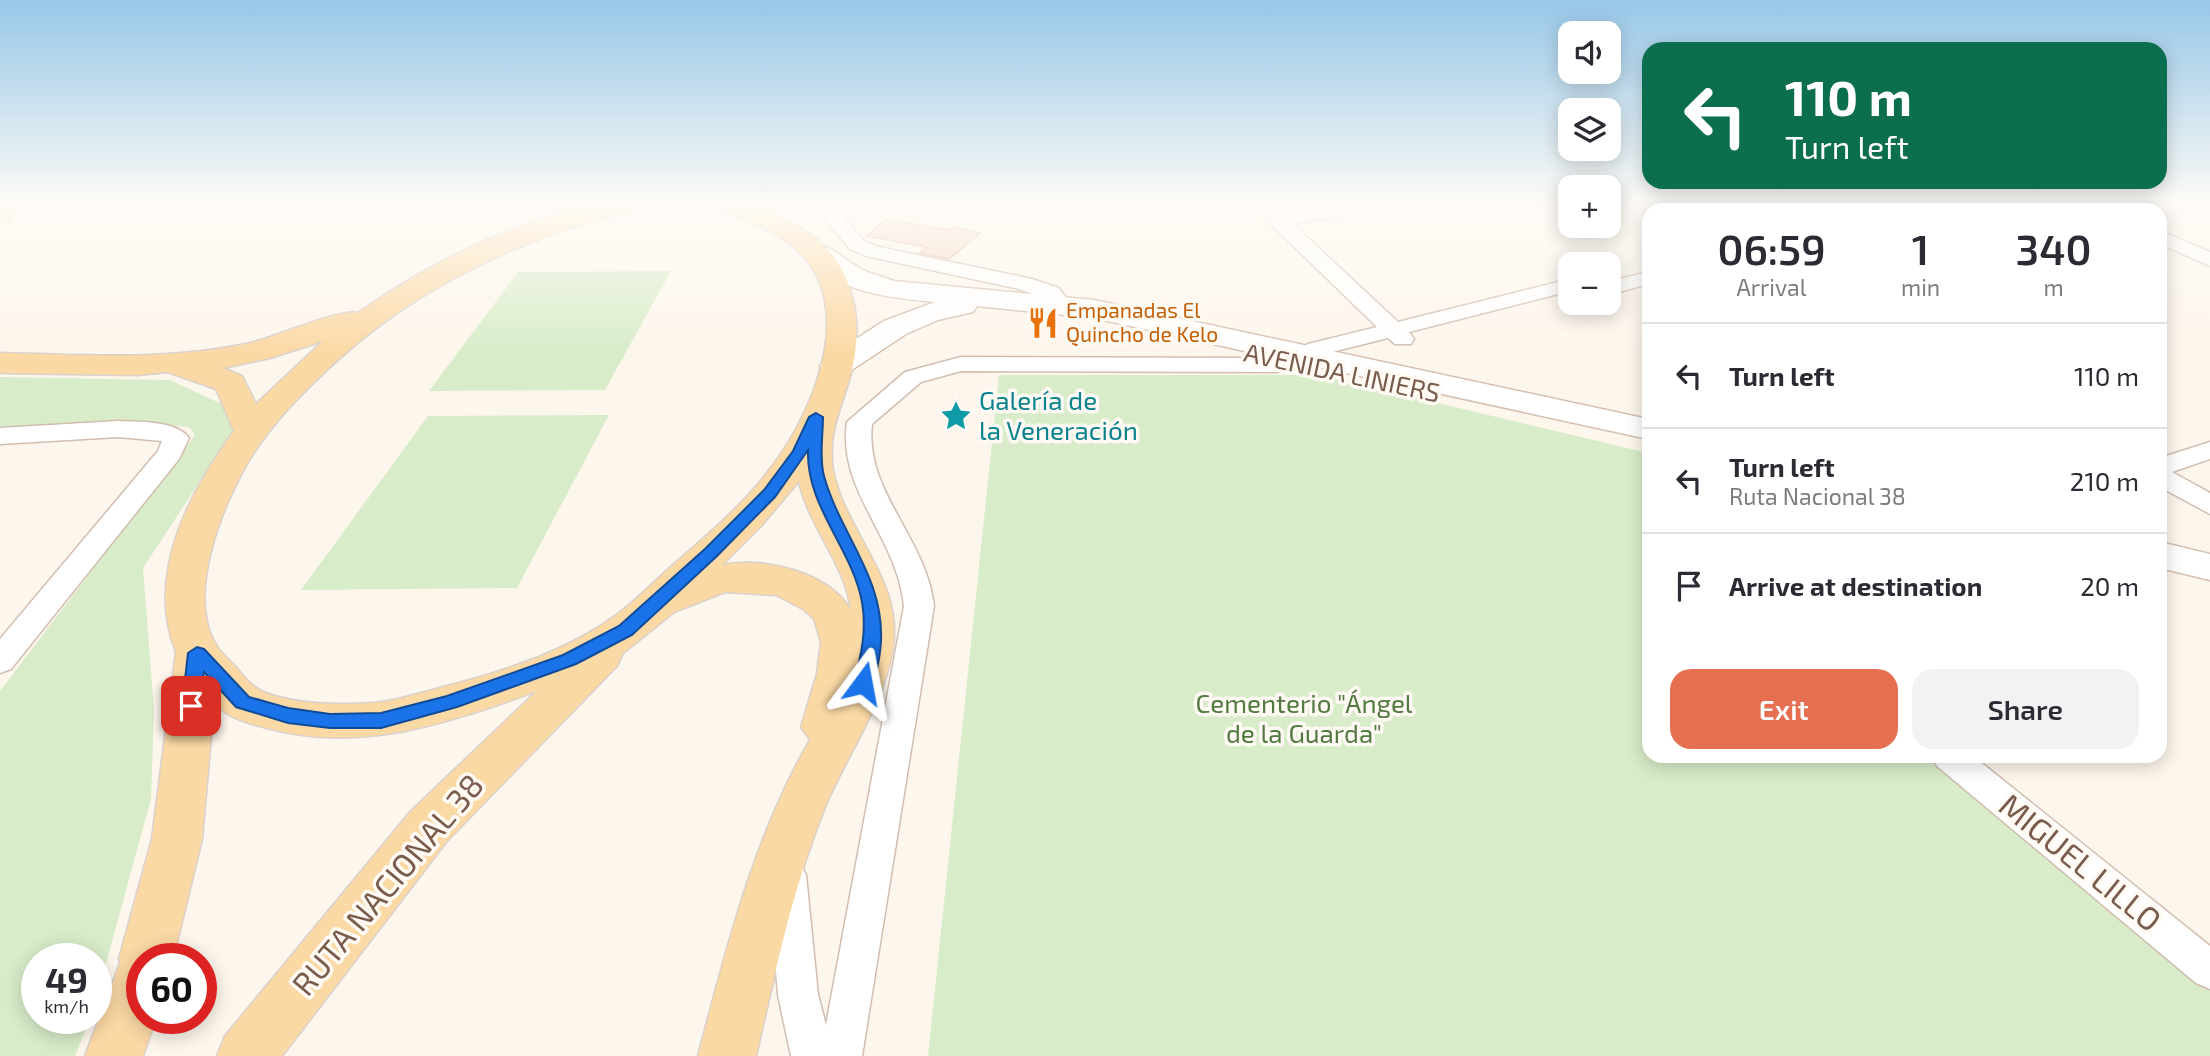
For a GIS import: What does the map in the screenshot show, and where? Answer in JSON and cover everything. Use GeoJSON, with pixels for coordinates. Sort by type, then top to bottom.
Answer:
{"type":"FeatureCollection","features":[{"type":"Feature","properties":{"kind":"main road"},"geometry":{"type":"LineString","coordinates":[[478,254],[384,310],[335,346],[251,432],[226,469],[210,500],[194,547],[186,599],[187,625],[197,653],[243,702],[288,716],[330,721],[381,720],[522,679],[570,660],[697,586],[731,577],[754,578],[794,586],[820,598],[836,615],[842,643],[811,783]]}},
{"type":"Feature","properties":{"kind":"main road","name":"RUTA NACIONAL 38"},"geometry":{"type":"LineString","coordinates":[[246,1056],[429,826],[769,493],[800,452],[836,366],[843,323],[834,280],[816,254]]}},
{"type":"Feature","properties":{"kind":"main road"},"geometry":{"type":"LineString","coordinates":[[823,254],[852,276],[890,289],[994,302]]}},
{"type":"Feature","properties":{"kind":"main road"},"geometry":{"type":"LineString","coordinates":[[836,366],[884,333],[924,314],[994,302]]}},
{"type":"Feature","properties":{"kind":"main road","name":"AVENIDA LINIERS"},"geometry":{"type":"LineString","coordinates":[[994,302],[1059,304],[1642,440]]}},
{"type":"Feature","properties":{"kind":"main road","name":"AVENIDA LINIERS"},"geometry":{"type":"LineString","coordinates":[[994,302],[1081,316],[1642,428]]}},
{"type":"Feature","properties":{"kind":"main road"},"geometry":{"type":"LineString","coordinates":[[137,365],[260,351],[384,310]]}},
{"type":"Feature","properties":{"kind":"main road"},"geometry":{"type":"LineString","coordinates":[[0,363],[137,365],[193,369],[230,383],[251,432]]}},
{"type":"Feature","properties":{"kind":"main road"},"geometry":{"type":"LineString","coordinates":[[727,1056],[785,848],[811,783],[863,683],[871,654],[873,622],[860,570],[822,496],[815,472],[816,417]]}},
{"type":"Feature","properties":{"kind":"main road"},"geometry":{"type":"LineString","coordinates":[[2167,542],[2210,551]]}},
{"type":"Feature","properties":{"kind":"main road"},"geometry":{"type":"LineString","coordinates":[[2167,557],[2210,567]]}},
{"type":"Feature","properties":{"kind":"main road"},"geometry":{"type":"LineString","coordinates":[[150,943],[177,839],[197,653]]}},
{"type":"Feature","properties":{"kind":"main road"},"geometry":{"type":"LineString","coordinates":[[114,1056],[126,1022]]}},
{"type":"Feature","properties":{"kind":"street"},"geometry":{"type":"LineString","coordinates":[[884,254],[1024,284],[1051,293],[1059,304]]}},
{"type":"Feature","properties":{"kind":"street"},"geometry":{"type":"LineString","coordinates":[[1315,254],[1400,335]]}},
{"type":"Feature","properties":{"kind":"street"},"geometry":{"type":"LineString","coordinates":[[1621,272],[1642,266]]}},
{"type":"Feature","properties":{"kind":"street"},"geometry":{"type":"LineString","coordinates":[[1621,285],[1642,280]]}},
{"type":"Feature","properties":{"kind":"street"},"geometry":{"type":"LineString","coordinates":[[841,1056],[919,606],[915,575],[902,544],[863,474],[857,453],[860,422],[913,377],[930,370],[961,364],[1002,362],[1224,366],[1314,362],[1558,289]]}},
{"type":"Feature","properties":{"kind":"street"},"geometry":{"type":"LineString","coordinates":[[1314,362],[1400,335],[1558,301]]}},
{"type":"Feature","properties":{"kind":"street"},"geometry":{"type":"LineString","coordinates":[[0,436],[135,429],[165,431],[176,438],[170,453],[0,661]]}},
{"type":"Feature","properties":{"kind":"street"},"geometry":{"type":"LineString","coordinates":[[2167,465],[2210,450]]}},
{"type":"Feature","properties":{"kind":"street"},"geometry":{"type":"LineString","coordinates":[[2167,480],[2210,505]]}},
{"type":"Feature","properties":{"kind":"street","name":"MIGUEL LILLO"},"geometry":{"type":"LineString","coordinates":[[1958,763],[2210,971]]}},
{"type":"Feature","properties":{"kind":"street"},"geometry":{"type":"LineString","coordinates":[[785,848],[798,995],[812,1056]]}},
{"type":"Feature","properties":{"kind":"green space"},"geometry":{"type":"Polygon","coordinates":[[[671,271],[605,390],[429,391],[518,272],[671,271]]]}},
{"type":"Feature","properties":{"kind":"green space","name":"Cementerio \"Ángel de la Guarda\""},"geometry":{"type":"Polygon","coordinates":[[[999,375],[1319,375],[1642,452],[1642,763],[1939,763],[2210,986],[2210,1056],[928,1056],[999,375]]]}},
{"type":"Feature","properties":{"kind":"green space"},"geometry":{"type":"Polygon","coordinates":[[[0,377],[170,380],[224,405],[235,428],[143,568],[154,710],[151,799],[112,943],[21,943],[21,1034],[84,1034],[75,1056],[0,1056],[0,691],[195,435],[189,427],[147,424],[0,429],[0,377]]]}},
{"type":"Feature","properties":{"kind":"green space"},"geometry":{"type":"Polygon","coordinates":[[[609,415],[517,588],[301,590],[428,416],[609,415]]]}},
{"type":"Feature","properties":{"kind":"building"},"geometry":{"type":"Polygon","coordinates":[[[926,254],[955,254],[949,259],[926,254]]]}},
{"type":"Feature","properties":{"kind":"place","name":"Empanadas El Quincho de Kelo"},"geometry":{"type":"Point","coordinates":[1043,323]}},
{"type":"Feature","properties":{"kind":"place","name":"Galería de la Veneración"},"geometry":{"type":"Point","coordinates":[956,416]}},
{"type":"Feature","properties":{"kind":"route"},"geometry":{"type":"LineString","coordinates":[[191,706],[197,653],[243,702],[288,716],[330,721],[381,720],[450,702],[570,660],[625,631],[712,552],[769,493],[800,452],[816,417],[815,472],[822,496],[860,570],[870,600],[873,622],[871,654],[863,683]]}}]}
